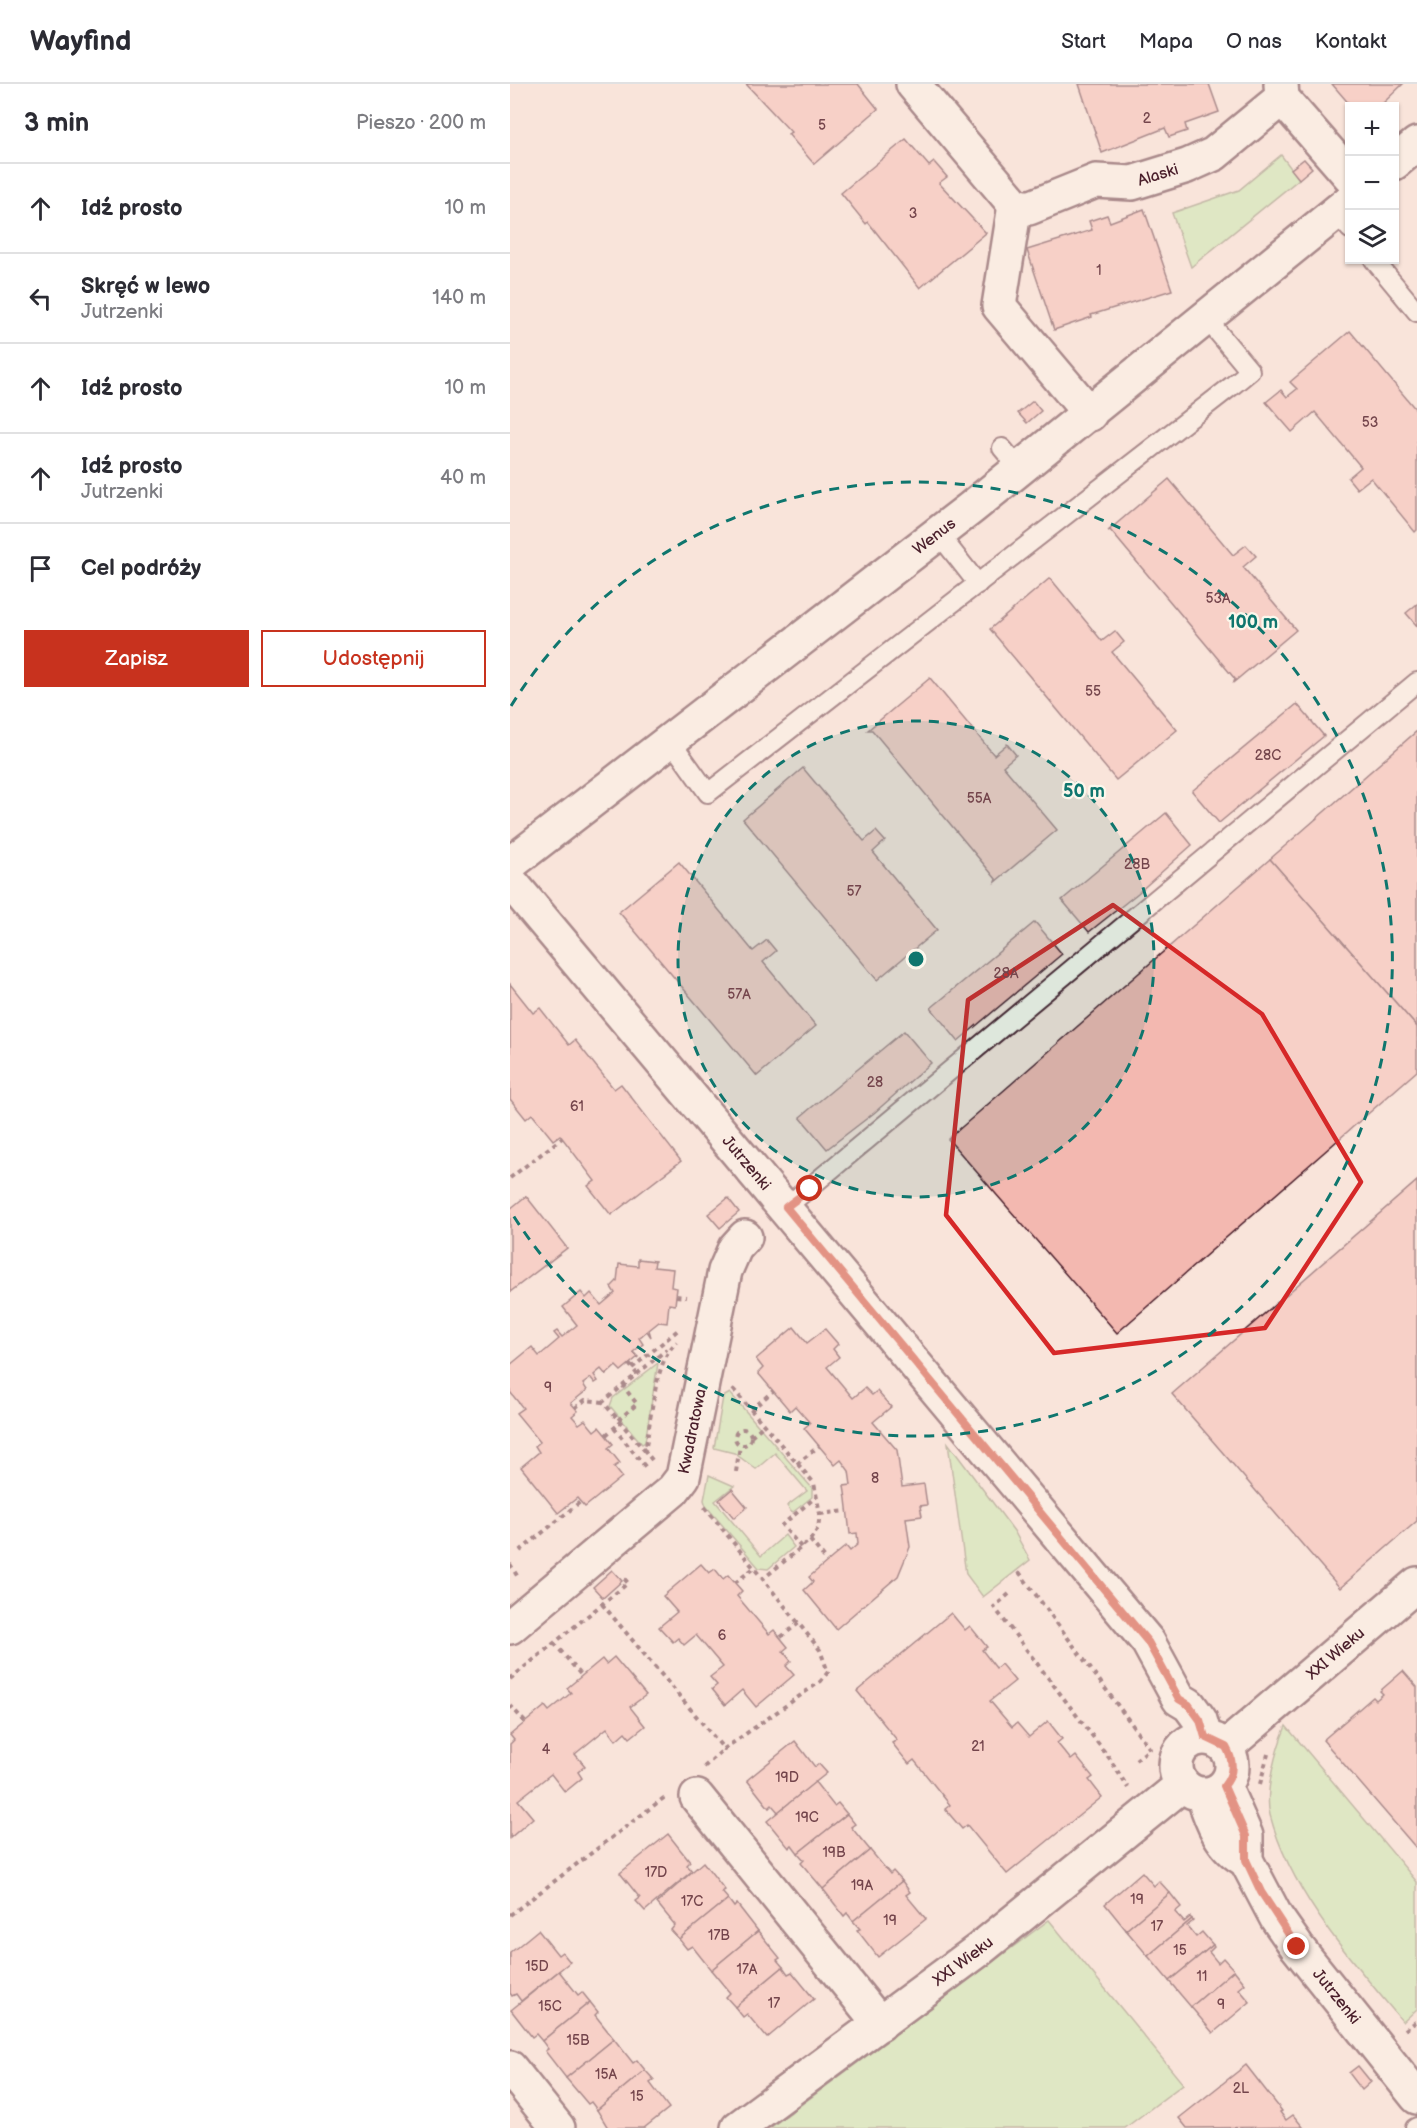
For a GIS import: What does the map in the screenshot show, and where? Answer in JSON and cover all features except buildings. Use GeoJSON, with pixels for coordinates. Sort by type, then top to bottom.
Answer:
{"type":"FeatureCollection","features":[{"type":"Feature","properties":{"kind":"street"},"geometry":{"type":"LineString","coordinates":[[913,84],[1015,205],[999,306],[1090,414]]}},
{"type":"Feature","properties":{"kind":"street","name":"Alaski"},"geometry":{"type":"LineString","coordinates":[[1015,205],[1029,208],[1096,181],[1132,183],[1187,166],[1214,154],[1231,142],[1282,91],[1345,170]]}},
{"type":"Feature","properties":{"kind":"street"},"geometry":{"type":"LineString","coordinates":[[1399,160],[1417,144]]}},
{"type":"Feature","properties":{"kind":"street","name":"Wenus"},"geometry":{"type":"LineString","coordinates":[[510,864],[938,533],[1011,459],[1090,414],[1206,318],[1345,214]]}},
{"type":"Feature","properties":{"kind":"street","name":"Jutrzenki"},"geometry":{"type":"LineString","coordinates":[[510,881],[786,1207],[1148,1642],[1179,1699],[1194,1711],[1205,1743],[1232,1762],[1232,1772],[1203,1789]]}},
{"type":"Feature","properties":{"kind":"street","name":"Kwadratowa"},"geometry":{"type":"LineString","coordinates":[[510,1627],[673,1490],[683,1477],[725,1271],[735,1248],[745,1237]]}},
{"type":"Feature","properties":{"kind":"street","name":"XXI Wieku"},"geometry":{"type":"LineString","coordinates":[[1205,1743],[1417,1584]]}},
{"type":"Feature","properties":{"kind":"street","name":"Jutrzenki"},"geometry":{"type":"LineString","coordinates":[[1205,1743],[1176,1758],[1175,1769],[1203,1789],[1246,1836],[1246,1860],[1261,1892],[1297,1947],[1417,2097]]}},
{"type":"Feature","properties":{"kind":"street"},"geometry":{"type":"LineString","coordinates":[[691,1786],[880,2024]]}},
{"type":"Feature","properties":{"kind":"street","name":"XXI Wieku"},"geometry":{"type":"LineString","coordinates":[[738,2128],[989,1941],[1203,1789]]}},
{"type":"Feature","properties":{"kind":"street"},"geometry":{"type":"LineString","coordinates":[[510,2068],[558,2128]]}},
{"type":"Feature","properties":{"kind":"lane"},"geometry":{"type":"LineString","coordinates":[[1377,264],[1417,312]]}},
{"type":"Feature","properties":{"kind":"lane"},"geometry":{"type":"LineString","coordinates":[[670,740],[708,793],[1250,370],[1206,318]]}},
{"type":"Feature","properties":{"kind":"lane"},"geometry":{"type":"LineString","coordinates":[[938,533],[978,584]]}},
{"type":"Feature","properties":{"kind":"lane"},"geometry":{"type":"LineString","coordinates":[[786,1207],[1417,682]]}},
{"type":"Feature","properties":{"kind":"path"},"geometry":{"type":"LineString","coordinates":[[510,1177],[562,1138]]}},
{"type":"Feature","properties":{"kind":"path"},"geometry":{"type":"LineString","coordinates":[[687,1306],[694,1287]]}},
{"type":"Feature","properties":{"kind":"path"},"geometry":{"type":"LineString","coordinates":[[676,1296],[689,1297]]}},
{"type":"Feature","properties":{"kind":"path"},"geometry":{"type":"LineString","coordinates":[[637,1374],[631,1366],[685,1324]]}},
{"type":"Feature","properties":{"kind":"path"},"geometry":{"type":"LineString","coordinates":[[603,1402],[683,1337]]}},
{"type":"Feature","properties":{"kind":"path"},"geometry":{"type":"LineString","coordinates":[[645,1452],[662,1365],[668,1349]]}},
{"type":"Feature","properties":{"kind":"path"},"geometry":{"type":"LineString","coordinates":[[729,1384],[814,1483],[817,1496],[820,1514],[818,1529],[810,1540],[764,1578]]}},
{"type":"Feature","properties":{"kind":"path"},"geometry":{"type":"LineString","coordinates":[[606,1435],[637,1404],[622,1386]]}},
{"type":"Feature","properties":{"kind":"path"},"geometry":{"type":"LineString","coordinates":[[751,1410],[773,1391]]}},
{"type":"Feature","properties":{"kind":"path"},"geometry":{"type":"LineString","coordinates":[[575,1408],[585,1400],[603,1402],[660,1467]]}},
{"type":"Feature","properties":{"kind":"path"},"geometry":{"type":"LineString","coordinates":[[741,1445],[747,1444],[751,1436],[764,1425]]}},
{"type":"Feature","properties":{"kind":"path"},"geometry":{"type":"LineString","coordinates":[[614,1428],[649,1471]]}},
{"type":"Feature","properties":{"kind":"path"},"geometry":{"type":"LineString","coordinates":[[741,1445],[734,1437],[738,1429],[745,1428],[751,1436]]}},
{"type":"Feature","properties":{"kind":"path"},"geometry":{"type":"LineString","coordinates":[[736,1472],[741,1445]]}},
{"type":"Feature","properties":{"kind":"path"},"geometry":{"type":"LineString","coordinates":[[797,1464],[819,1446]]}},
{"type":"Feature","properties":{"kind":"path"},"geometry":{"type":"LineString","coordinates":[[801,1547],[782,1525],[817,1496]]}},
{"type":"Feature","properties":{"kind":"path"},"geometry":{"type":"LineString","coordinates":[[510,1915],[691,1786],[724,1749],[821,1681],[828,1672],[820,1650],[699,1500]]}},
{"type":"Feature","properties":{"kind":"path"},"geometry":{"type":"LineString","coordinates":[[520,1551],[580,1502]]}},
{"type":"Feature","properties":{"kind":"path"},"geometry":{"type":"LineString","coordinates":[[820,1514],[847,1511]]}},
{"type":"Feature","properties":{"kind":"path"},"geometry":{"type":"LineString","coordinates":[[810,1540],[827,1561]]}},
{"type":"Feature","properties":{"kind":"path"},"geometry":{"type":"LineString","coordinates":[[735,1583],[755,1568]]}},
{"type":"Feature","properties":{"kind":"path"},"geometry":{"type":"LineString","coordinates":[[1019,1572],[1150,1749],[1134,1761]]}},
{"type":"Feature","properties":{"kind":"path"},"geometry":{"type":"LineString","coordinates":[[1009,1594],[994,1607],[1125,1781]]}},
{"type":"Feature","properties":{"kind":"path"},"geometry":{"type":"LineString","coordinates":[[602,1604],[724,1749]]}},
{"type":"Feature","properties":{"kind":"path"},"geometry":{"type":"LineString","coordinates":[[781,1638],[799,1623]]}},
{"type":"Feature","properties":{"kind":"path"},"geometry":{"type":"LineString","coordinates":[[554,1643],[582,1676]]}},
{"type":"Feature","properties":{"kind":"path"},"geometry":{"type":"LineString","coordinates":[[510,1705],[525,1722]]}},
{"type":"Feature","properties":{"kind":"path"},"geometry":{"type":"LineString","coordinates":[[1257,1793],[1269,1748]]}},
{"type":"Feature","properties":{"kind":"highlighted area"},"geometry":{"type":"Polygon","coordinates":[[[1113,905],[1262,1014],[1361,1182],[1265,1328],[1054,1353],[946,1215],[968,1000],[1113,905]]]}},
{"type":"Feature","properties":{"kind":"green space"},"geometry":{"type":"Polygon","coordinates":[[[1281,155],[1299,179],[1191,267],[1172,213],[1239,190],[1281,155]]]}},
{"type":"Feature","properties":{"kind":"green space"},"geometry":{"type":"Polygon","coordinates":[[[658,1363],[645,1442],[642,1444],[610,1406],[613,1398],[658,1363]]]}},
{"type":"Feature","properties":{"kind":"green space"},"geometry":{"type":"Polygon","coordinates":[[[730,1393],[812,1488],[812,1497],[792,1513],[787,1506],[807,1491],[775,1453],[756,1469],[734,1453],[714,1448],[723,1397],[730,1393]]]}},
{"type":"Feature","properties":{"kind":"green space"},"geometry":{"type":"Polygon","coordinates":[[[948,1443],[1014,1531],[1030,1560],[983,1597],[966,1574],[948,1443]]]}},
{"type":"Feature","properties":{"kind":"green space"},"geometry":{"type":"Polygon","coordinates":[[[709,1475],[734,1486],[715,1501],[761,1556],[785,1535],[794,1547],[768,1569],[759,1568],[706,1506],[704,1500],[709,1475]]]}},
{"type":"Feature","properties":{"kind":"green space"},"geometry":{"type":"Polygon","coordinates":[[[1286,1726],[1417,1882],[1417,2009],[1403,2022],[1325,1925],[1292,1872],[1280,1844],[1270,1815],[1269,1794],[1275,1757],[1286,1726]]]}},
{"type":"Feature","properties":{"kind":"green space"},"geometry":{"type":"Polygon","coordinates":[[[1049,1920],[1183,2084],[1125,2128],[770,2128],[1049,1920]]]}},
{"type":"Feature","properties":{"kind":"route"},"geometry":{"type":"LineString","coordinates":[[810,1189],[786,1207],[1148,1642],[1179,1699],[1189,1705],[1200,1720],[1205,1737],[1226,1747],[1232,1762],[1232,1772],[1224,1786],[1246,1836],[1246,1860],[1261,1892],[1297,1947]]}}]}
